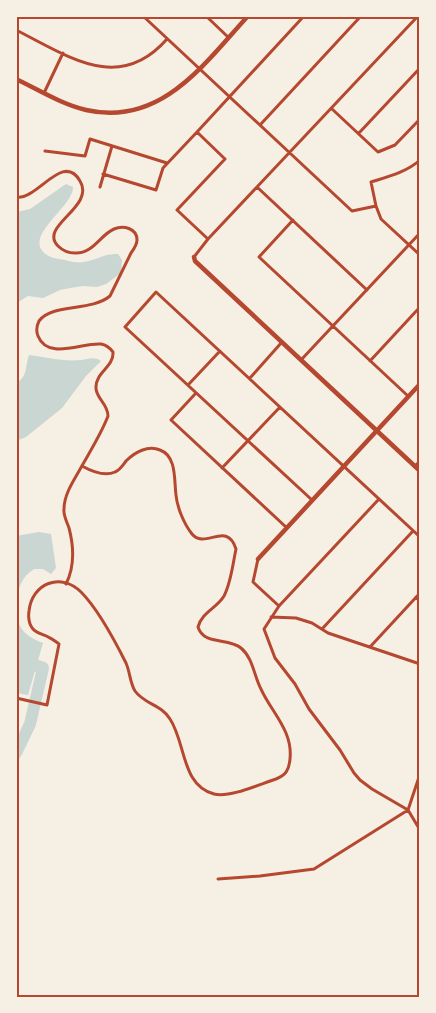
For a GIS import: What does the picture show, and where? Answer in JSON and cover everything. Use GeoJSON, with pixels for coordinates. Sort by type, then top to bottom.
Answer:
{"type":"FeatureCollection","features":[{"type":"Feature","properties":{"kind":"street"},"geometry":{"type":"LineString","coordinates":[[143,16],[352,211],[376,206]]}},
{"type":"Feature","properties":{"kind":"street"},"geometry":{"type":"LineString","coordinates":[[206,16],[228,37]]}},
{"type":"Feature","properties":{"kind":"street"},"geometry":{"type":"LineString","coordinates":[[16,79],[59,101],[86,110],[120,112],[138,109],[177,90],[200,69],[248,16]]}},
{"type":"Feature","properties":{"kind":"street"},"geometry":{"type":"LineString","coordinates":[[103,174],[156,190],[163,168],[167,163],[304,16]]}},
{"type":"Feature","properties":{"kind":"street"},"geometry":{"type":"LineString","coordinates":[[260,124],[361,16]]}},
{"type":"Feature","properties":{"kind":"street"},"geometry":{"type":"LineString","coordinates":[[418,16],[208,239],[194,257],[195,261],[420,471]]}},
{"type":"Feature","properties":{"kind":"street"},"geometry":{"type":"LineString","coordinates":[[16,30],[85,64],[114,68],[130,66],[146,58],[158,50],[168,39]]}},
{"type":"Feature","properties":{"kind":"street"},"geometry":{"type":"LineString","coordinates":[[44,93],[63,53]]}},
{"type":"Feature","properties":{"kind":"street"},"geometry":{"type":"LineString","coordinates":[[359,133],[420,68]]}},
{"type":"Feature","properties":{"kind":"street"},"geometry":{"type":"LineString","coordinates":[[332,109],[378,152],[395,144],[420,120]]}},
{"type":"Feature","properties":{"kind":"street"},"geometry":{"type":"LineString","coordinates":[[197,132],[224,159],[178,210],[208,239]]}},
{"type":"Feature","properties":{"kind":"street"},"geometry":{"type":"LineString","coordinates":[[45,151],[85,156],[90,139],[167,163]]}},
{"type":"Feature","properties":{"kind":"street"},"geometry":{"type":"LineString","coordinates":[[100,187],[112,146]]}},
{"type":"Feature","properties":{"kind":"street"},"geometry":{"type":"LineString","coordinates":[[420,160],[393,175],[370,182],[381,219],[420,255]]}},
{"type":"Feature","properties":{"kind":"street"},"geometry":{"type":"LineString","coordinates":[[16,197],[28,196],[54,175],[64,171],[73,172],[81,182],[83,192],[76,207],[61,222],[55,232],[54,240],[59,247],[75,253],[89,250],[116,228],[130,228],[136,235],[137,244],[110,296],[105,301],[53,312],[41,319],[37,327],[38,337],[52,348],[60,349],[90,344],[104,344],[114,352],[110,365],[103,371],[96,385],[98,395],[108,409],[108,416],[76,474],[63,510],[71,537],[74,559],[72,572],[66,584]]}},
{"type":"Feature","properties":{"kind":"street"},"geometry":{"type":"LineString","coordinates":[[257,187],[367,290]]}},
{"type":"Feature","properties":{"kind":"street"},"geometry":{"type":"LineString","coordinates":[[293,220],[259,257],[408,396]]}},
{"type":"Feature","properties":{"kind":"street"},"geometry":{"type":"LineString","coordinates":[[301,360],[420,233]]}},
{"type":"Feature","properties":{"kind":"street"},"geometry":{"type":"LineString","coordinates":[[312,500],[125,327],[156,292],[420,537]]}},
{"type":"Feature","properties":{"kind":"street"},"geometry":{"type":"LineString","coordinates":[[370,361],[420,307]]}},
{"type":"Feature","properties":{"kind":"street"},"geometry":{"type":"LineString","coordinates":[[250,378],[282,342]]}},
{"type":"Feature","properties":{"kind":"street"},"geometry":{"type":"LineString","coordinates":[[188,385],[220,351]]}},
{"type":"Feature","properties":{"kind":"street"},"geometry":{"type":"LineString","coordinates":[[279,606],[253,582],[258,559],[420,384]]}},
{"type":"Feature","properties":{"kind":"street"},"geometry":{"type":"LineString","coordinates":[[196,392],[171,420],[287,528]]}},
{"type":"Feature","properties":{"kind":"street"},"geometry":{"type":"LineString","coordinates":[[222,468],[280,407]]}},
{"type":"Feature","properties":{"kind":"street"},"geometry":{"type":"LineString","coordinates":[[16,698],[47,705],[59,644],[50,638],[36,633],[32,629],[29,610],[33,595],[44,585],[51,583],[66,584],[80,591],[95,610],[126,662],[131,683],[139,696],[164,710],[170,718],[178,735],[187,768],[200,787],[216,795],[232,793],[276,779],[288,772],[291,755],[287,733],[260,689],[247,655],[235,644],[207,638],[199,630],[198,626],[202,617],[219,603],[225,593],[236,549],[235,544],[228,537],[224,536],[202,540],[196,539],[192,535],[178,503],[173,468],[170,457],[166,452],[153,448],[140,451],[115,472],[108,474],[99,473],[82,466]]}},
{"type":"Feature","properties":{"kind":"street"},"geometry":{"type":"LineString","coordinates":[[415,466],[420,461]]}},
{"type":"Feature","properties":{"kind":"street"},"geometry":{"type":"LineString","coordinates":[[379,499],[279,606],[264,629],[271,652],[296,684],[309,708],[340,750],[354,773],[372,789],[408,810],[420,830]]}},
{"type":"Feature","properties":{"kind":"street"},"geometry":{"type":"LineString","coordinates":[[322,629],[413,531]]}},
{"type":"Feature","properties":{"kind":"street"},"geometry":{"type":"LineString","coordinates":[[370,647],[420,593]]}},
{"type":"Feature","properties":{"kind":"street"},"geometry":{"type":"LineString","coordinates":[[416,597],[420,601]]}},
{"type":"Feature","properties":{"kind":"street"},"geometry":{"type":"LineString","coordinates":[[271,617],[296,618],[312,623],[328,634],[420,664]]}},
{"type":"Feature","properties":{"kind":"street"},"geometry":{"type":"LineString","coordinates":[[218,879],[314,869],[408,810],[420,774]]}},
{"type":"Feature","properties":{"kind":"shaded area"},"geometry":{"type":"Polygon","coordinates":[[[66,184],[73,187],[71,195],[44,231],[40,240],[40,248],[51,257],[77,262],[118,254],[122,260],[121,273],[106,284],[97,287],[83,286],[60,290],[43,298],[28,296],[16,306],[16,212],[30,209],[66,184]]]}},
{"type":"Feature","properties":{"kind":"shaded area"},"geometry":{"type":"Polygon","coordinates":[[[29,355],[61,360],[93,358],[101,361],[86,376],[62,408],[26,437],[16,441],[16,383],[23,378],[29,355]]]}},
{"type":"Feature","properties":{"kind":"shaded area"},"geometry":{"type":"Polygon","coordinates":[[[39,532],[51,534],[56,568],[51,574],[43,569],[34,569],[30,572],[20,585],[16,598],[16,536],[39,532]]]}},
{"type":"Feature","properties":{"kind":"shaded area"},"geometry":{"type":"Polygon","coordinates":[[[16,617],[26,634],[43,643],[28,695],[16,693],[16,617]]]}},
{"type":"Feature","properties":{"kind":"waterway"},"geometry":{"type":"LineString","coordinates":[[16,654],[32,664],[43,668],[30,724],[16,753]]}}]}
